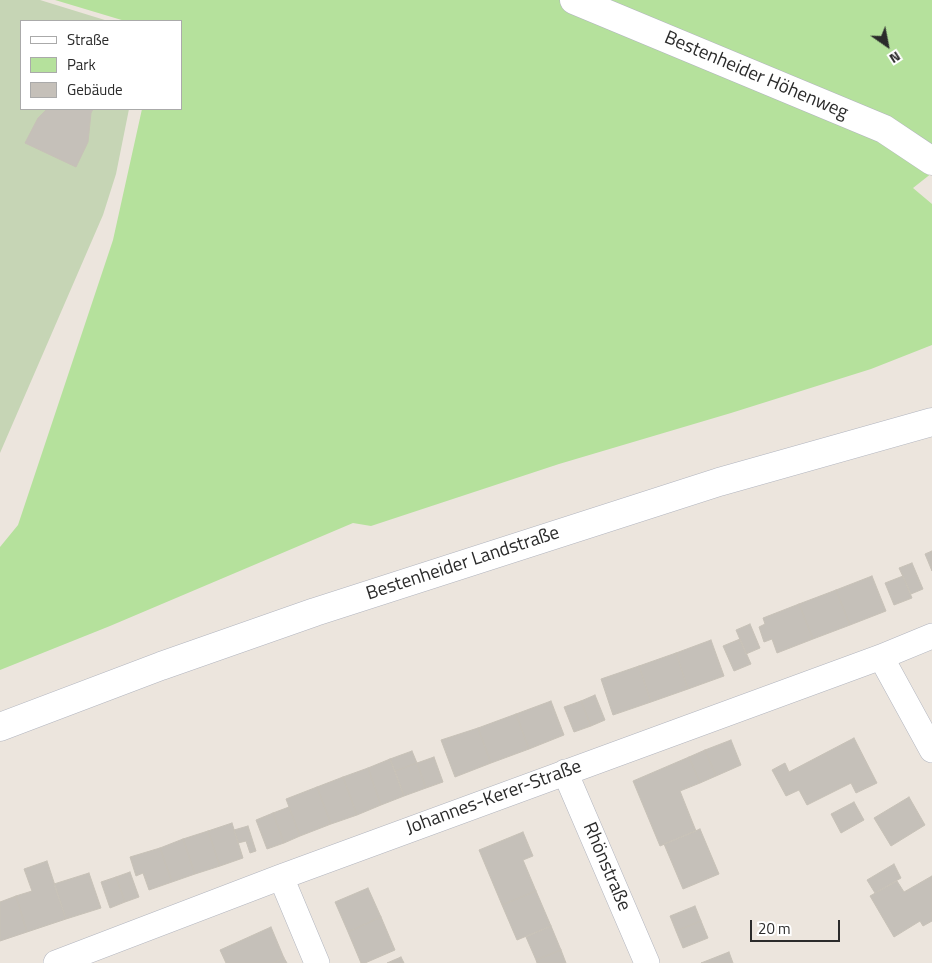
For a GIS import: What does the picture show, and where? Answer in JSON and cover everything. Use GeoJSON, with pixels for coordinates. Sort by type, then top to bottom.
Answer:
{"type":"FeatureCollection","features":[{"type":"Feature","properties":{"kind":"main road","name":"Bestenheider Höhenweg"},"geometry":{"type":"LineString","coordinates":[[574,0],[884,129],[932,161]]}},
{"type":"Feature","properties":{"kind":"main road","name":"Bestenheider Landstraße"},"geometry":{"type":"LineString","coordinates":[[0,727],[161,666],[316,612],[718,482],[932,422]]}},
{"type":"Feature","properties":{"kind":"street","name":"Johannes-Kerer-Straße"},"geometry":{"type":"LineString","coordinates":[[56,963],[281,877],[881,657],[932,636]]}},
{"type":"Feature","properties":{"kind":"street"},"geometry":{"type":"LineString","coordinates":[[881,657],[932,750]]}},
{"type":"Feature","properties":{"kind":"street","name":"Rhönstraße"},"geometry":{"type":"LineString","coordinates":[[565,772],[647,963]]}},
{"type":"Feature","properties":{"kind":"street"},"geometry":{"type":"LineString","coordinates":[[281,877],[317,963]]}},
{"type":"Feature","properties":{"kind":"green space"},"geometry":{"type":"Polygon","coordinates":[[[0,0],[40,0],[105,20],[20,20],[20,110],[129,110],[116,174],[103,215],[0,453],[0,0]]]}},
{"type":"Feature","properties":{"kind":"green space"},"geometry":{"type":"Polygon","coordinates":[[[55,0],[932,0],[932,173],[913,188],[932,204],[932,345],[871,369],[559,464],[371,526],[353,523],[110,626],[0,670],[0,547],[18,525],[113,240],[142,110],[182,110],[182,20],[122,20],[55,0]]]}},
{"type":"Feature","properties":{"kind":"building"},"geometry":{"type":"Polygon","coordinates":[[[46,110],[92,110],[88,142],[76,167],[25,143],[38,118],[46,110]]]}},
{"type":"Feature","properties":{"kind":"building"},"geometry":{"type":"Polygon","coordinates":[[[932,551],[932,571],[925,554],[932,551]]]}},
{"type":"Feature","properties":{"kind":"building"},"geometry":{"type":"Polygon","coordinates":[[[912,563],[923,589],[911,594],[899,568],[912,563]]]}},
{"type":"Feature","properties":{"kind":"building"},"geometry":{"type":"Polygon","coordinates":[[[872,576],[886,611],[850,625],[836,590],[872,576]]]}},
{"type":"Feature","properties":{"kind":"building"},"geometry":{"type":"Polygon","coordinates":[[[903,576],[912,598],[894,605],[885,583],[903,576]]]}},
{"type":"Feature","properties":{"kind":"building"},"geometry":{"type":"Polygon","coordinates":[[[836,590],[850,625],[813,639],[799,604],[836,590]]]}},
{"type":"Feature","properties":{"kind":"building"},"geometry":{"type":"Polygon","coordinates":[[[799,604],[813,639],[777,653],[772,639],[764,642],[759,627],[765,624],[763,618],[799,604]]]}},
{"type":"Feature","properties":{"kind":"building"},"geometry":{"type":"Polygon","coordinates":[[[750,624],[760,648],[746,654],[736,630],[750,624]]]}},
{"type":"Feature","properties":{"kind":"building"},"geometry":{"type":"Polygon","coordinates":[[[740,639],[751,664],[734,671],[723,646],[740,639]]]}},
{"type":"Feature","properties":{"kind":"building"},"geometry":{"type":"Polygon","coordinates":[[[711,640],[724,676],[688,689],[676,653],[711,640]]]}},
{"type":"Feature","properties":{"kind":"building"},"geometry":{"type":"Polygon","coordinates":[[[676,653],[688,689],[651,702],[639,666],[676,653]]]}},
{"type":"Feature","properties":{"kind":"building"},"geometry":{"type":"Polygon","coordinates":[[[639,666],[651,702],[613,715],[601,679],[639,666]]]}},
{"type":"Feature","properties":{"kind":"building"},"geometry":{"type":"Polygon","coordinates":[[[595,695],[605,720],[591,726],[581,701],[595,695]]]}},
{"type":"Feature","properties":{"kind":"building"},"geometry":{"type":"Polygon","coordinates":[[[551,701],[564,735],[529,749],[516,714],[551,701]]]}},
{"type":"Feature","properties":{"kind":"building"},"geometry":{"type":"Polygon","coordinates":[[[581,701],[591,726],[574,732],[564,707],[581,701]]]}},
{"type":"Feature","properties":{"kind":"building"},"geometry":{"type":"Polygon","coordinates":[[[516,714],[529,749],[491,763],[478,728],[516,714]]]}},
{"type":"Feature","properties":{"kind":"building"},"geometry":{"type":"Polygon","coordinates":[[[478,728],[491,763],[455,777],[441,740],[478,728]]]}},
{"type":"Feature","properties":{"kind":"building"},"geometry":{"type":"Polygon","coordinates":[[[854,738],[877,783],[856,793],[851,783],[807,805],[799,790],[786,796],[772,770],[785,763],[789,772],[854,738]]]}},
{"type":"Feature","properties":{"kind":"building"},"geometry":{"type":"Polygon","coordinates":[[[731,740],[741,765],[716,776],[705,750],[731,740]]]}},
{"type":"Feature","properties":{"kind":"building"},"geometry":{"type":"Polygon","coordinates":[[[705,750],[716,776],[700,783],[689,757],[705,750]]]}},
{"type":"Feature","properties":{"kind":"building"},"geometry":{"type":"Polygon","coordinates":[[[412,751],[417,763],[395,771],[390,759],[412,751]]]}},
{"type":"Feature","properties":{"kind":"building"},"geometry":{"type":"Polygon","coordinates":[[[434,757],[443,782],[426,788],[417,763],[434,757]]]}},
{"type":"Feature","properties":{"kind":"building"},"geometry":{"type":"Polygon","coordinates":[[[689,757],[700,783],[680,791],[696,831],[660,846],[633,781],[689,757]]]}},
{"type":"Feature","properties":{"kind":"building"},"geometry":{"type":"Polygon","coordinates":[[[390,759],[404,796],[381,805],[368,768],[390,759]]]}},
{"type":"Feature","properties":{"kind":"building"},"geometry":{"type":"Polygon","coordinates":[[[417,763],[426,788],[404,796],[395,771],[417,763]]]}},
{"type":"Feature","properties":{"kind":"building"},"geometry":{"type":"Polygon","coordinates":[[[368,768],[381,805],[357,815],[343,777],[368,768]]]}},
{"type":"Feature","properties":{"kind":"building"},"geometry":{"type":"Polygon","coordinates":[[[343,777],[357,815],[331,824],[317,787],[343,777]]]}},
{"type":"Feature","properties":{"kind":"building"},"geometry":{"type":"Polygon","coordinates":[[[317,787],[331,824],[300,836],[286,799],[317,787]]]}},
{"type":"Feature","properties":{"kind":"building"},"geometry":{"type":"Polygon","coordinates":[[[909,797],[925,825],[891,846],[874,818],[909,797]]]}},
{"type":"Feature","properties":{"kind":"building"},"geometry":{"type":"Polygon","coordinates":[[[854,802],[864,820],[841,833],[831,814],[854,802]]]}},
{"type":"Feature","properties":{"kind":"building"},"geometry":{"type":"Polygon","coordinates":[[[289,807],[300,836],[284,843],[273,813],[289,807]]]}},
{"type":"Feature","properties":{"kind":"building"},"geometry":{"type":"Polygon","coordinates":[[[273,813],[284,843],[267,849],[256,820],[273,813]]]}},
{"type":"Feature","properties":{"kind":"building"},"geometry":{"type":"Polygon","coordinates":[[[232,823],[243,858],[220,866],[208,831],[232,823]]]}},
{"type":"Feature","properties":{"kind":"building"},"geometry":{"type":"Polygon","coordinates":[[[248,826],[256,851],[250,853],[246,841],[238,843],[234,830],[248,826]]]}},
{"type":"Feature","properties":{"kind":"building"},"geometry":{"type":"Polygon","coordinates":[[[700,829],[719,874],[683,889],[664,844],[700,829]]]}},
{"type":"Feature","properties":{"kind":"building"},"geometry":{"type":"Polygon","coordinates":[[[208,831],[220,866],[195,874],[183,839],[208,831]]]}},
{"type":"Feature","properties":{"kind":"building"},"geometry":{"type":"Polygon","coordinates":[[[523,832],[533,856],[523,860],[536,891],[502,905],[479,850],[523,832]]]}},
{"type":"Feature","properties":{"kind":"building"},"geometry":{"type":"Polygon","coordinates":[[[183,839],[195,874],[172,882],[160,848],[183,839]]]}},
{"type":"Feature","properties":{"kind":"building"},"geometry":{"type":"Polygon","coordinates":[[[160,848],[172,882],[149,890],[143,873],[136,876],[130,857],[160,848]]]}},
{"type":"Feature","properties":{"kind":"building"},"geometry":{"type":"Polygon","coordinates":[[[47,861],[66,919],[27,932],[16,896],[32,891],[24,869],[47,861]]]}},
{"type":"Feature","properties":{"kind":"building"},"geometry":{"type":"Polygon","coordinates":[[[894,864],[901,878],[875,893],[867,880],[894,864]]]}},
{"type":"Feature","properties":{"kind":"building"},"geometry":{"type":"Polygon","coordinates":[[[130,872],[139,897],[125,902],[116,877],[130,872]]]}},
{"type":"Feature","properties":{"kind":"building"},"geometry":{"type":"Polygon","coordinates":[[[89,873],[101,908],[66,919],[54,884],[89,873]]]}},
{"type":"Feature","properties":{"kind":"building"},"geometry":{"type":"Polygon","coordinates":[[[932,876],[932,921],[923,926],[920,921],[894,937],[870,896],[897,881],[904,892],[932,876]]]}},
{"type":"Feature","properties":{"kind":"building"},"geometry":{"type":"Polygon","coordinates":[[[116,877],[125,902],[110,908],[101,882],[116,877]]]}},
{"type":"Feature","properties":{"kind":"building"},"geometry":{"type":"Polygon","coordinates":[[[368,888],[381,917],[348,932],[335,902],[368,888]]]}},
{"type":"Feature","properties":{"kind":"building"},"geometry":{"type":"Polygon","coordinates":[[[536,891],[551,926],[517,940],[502,905],[536,891]]]}},
{"type":"Feature","properties":{"kind":"building"},"geometry":{"type":"Polygon","coordinates":[[[16,896],[27,932],[0,941],[0,902],[16,896]]]}},
{"type":"Feature","properties":{"kind":"building"},"geometry":{"type":"Polygon","coordinates":[[[695,906],[701,921],[676,931],[670,916],[695,906]]]}},
{"type":"Feature","properties":{"kind":"building"},"geometry":{"type":"Polygon","coordinates":[[[381,917],[395,950],[361,963],[348,932],[381,917]]]}},
{"type":"Feature","properties":{"kind":"building"},"geometry":{"type":"Polygon","coordinates":[[[701,921],[708,938],[683,948],[676,931],[701,921]]]}},
{"type":"Feature","properties":{"kind":"building"},"geometry":{"type":"Polygon","coordinates":[[[551,926],[561,950],[536,960],[526,937],[551,926]]]}},
{"type":"Feature","properties":{"kind":"building"},"geometry":{"type":"Polygon","coordinates":[[[271,927],[284,958],[273,963],[226,963],[220,950],[271,927]]]}},
{"type":"Feature","properties":{"kind":"building"},"geometry":{"type":"Polygon","coordinates":[[[561,950],[566,963],[537,963],[536,960],[561,950]]]}},
{"type":"Feature","properties":{"kind":"building"},"geometry":{"type":"Polygon","coordinates":[[[729,952],[733,963],[701,963],[729,952]]]}},
{"type":"Feature","properties":{"kind":"building"},"geometry":{"type":"Polygon","coordinates":[[[401,957],[404,963],[387,963],[401,957]]]}},
{"type":"Feature","properties":{"kind":"building"},"geometry":{"type":"Polygon","coordinates":[[[284,958],[287,963],[273,963],[284,958]]]}}]}
